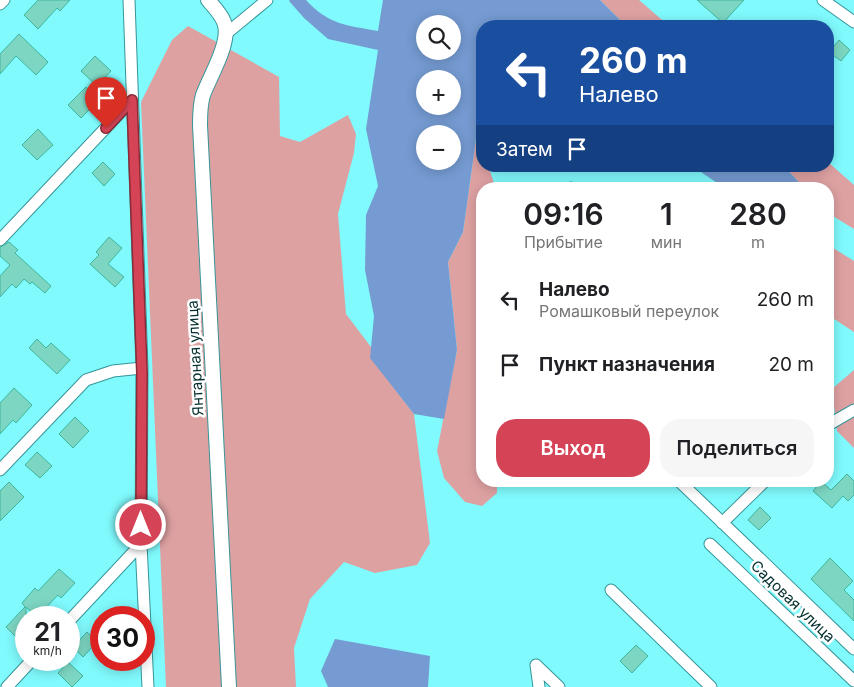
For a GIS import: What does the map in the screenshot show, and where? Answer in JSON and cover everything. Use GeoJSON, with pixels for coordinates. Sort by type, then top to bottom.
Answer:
{"type":"FeatureCollection","features":[{"type":"Feature","properties":{"kind":"street"},"geometry":{"type":"LineString","coordinates":[[0,4],[4,0]]}},
{"type":"Feature","properties":{"kind":"street"},"geometry":{"type":"LineString","coordinates":[[129,0],[142,368],[141,544],[148,687]]}},
{"type":"Feature","properties":{"kind":"street"},"geometry":{"type":"LineString","coordinates":[[208,0],[225,23],[227,33],[267,0]]}},
{"type":"Feature","properties":{"kind":"street"},"geometry":{"type":"LineString","coordinates":[[823,0],[854,22]]}},
{"type":"Feature","properties":{"kind":"street","name":"Янтарная улица"},"geometry":{"type":"LineString","coordinates":[[227,33],[225,44],[203,96],[200,109],[200,125],[229,687]]}},
{"type":"Feature","properties":{"kind":"street"},"geometry":{"type":"LineString","coordinates":[[0,240],[132,100]]}},
{"type":"Feature","properties":{"kind":"street"},"geometry":{"type":"LineString","coordinates":[[0,470],[86,380],[113,371],[142,368]]}},
{"type":"Feature","properties":{"kind":"street"},"geometry":{"type":"LineString","coordinates":[[834,422],[854,410]]}},
{"type":"Feature","properties":{"kind":"street","name":"Садовая улица"},"geometry":{"type":"LineString","coordinates":[[685,487],[854,649]]}},
{"type":"Feature","properties":{"kind":"street"},"geometry":{"type":"LineString","coordinates":[[722,522],[759,487]]}},
{"type":"Feature","properties":{"kind":"street"},"geometry":{"type":"LineString","coordinates":[[80,609],[141,544]]}},
{"type":"Feature","properties":{"kind":"street","name":"Садовая улица"},"geometry":{"type":"LineString","coordinates":[[710,544],[854,681]]}},
{"type":"Feature","properties":{"kind":"street"},"geometry":{"type":"LineString","coordinates":[[611,590],[712,687]]}},
{"type":"Feature","properties":{"kind":"street"},"geometry":{"type":"LineString","coordinates":[[538,687],[536,665],[559,687]]}},
{"type":"Feature","properties":{"kind":"street"},"geometry":{"type":"LineString","coordinates":[[7,687],[22,671]]}},
{"type":"Feature","properties":{"kind":"shaded area"},"geometry":{"type":"Polygon","coordinates":[[[600,0],[639,0],[662,20],[620,20],[600,0]]]}},
{"type":"Feature","properties":{"kind":"shaded area"},"geometry":{"type":"Polygon","coordinates":[[[188,26],[279,77],[280,136],[300,142],[348,115],[356,134],[354,153],[338,214],[346,314],[371,347],[371,358],[414,414],[430,543],[417,565],[375,573],[344,562],[310,599],[294,648],[296,687],[166,687],[141,102],[172,40],[188,26]]]}},
{"type":"Feature","properties":{"kind":"shaded area"},"geometry":{"type":"Polygon","coordinates":[[[476,139],[476,172],[490,172],[494,182],[476,182],[476,487],[497,487],[497,493],[482,506],[465,502],[444,478],[437,451],[457,350],[448,262],[463,232],[476,139]]]}},
{"type":"Feature","properties":{"kind":"shaded area"},"geometry":{"type":"Polygon","coordinates":[[[834,167],[854,185],[854,229],[834,217],[834,182],[799,182],[789,172],[834,172],[834,167]]]}},
{"type":"Feature","properties":{"kind":"shaded area"},"geometry":{"type":"Polygon","coordinates":[[[834,248],[854,261],[854,332],[834,319],[834,248]]]}},
{"type":"Feature","properties":{"kind":"shaded area"},"geometry":{"type":"Polygon","coordinates":[[[854,370],[854,448],[837,431],[834,387],[854,370]]]}},
{"type":"Feature","properties":{"kind":"water"},"geometry":{"type":"Polygon","coordinates":[[[290,0],[306,0],[322,15],[339,23],[378,31],[383,0],[600,0],[620,20],[476,20],[476,139],[463,232],[448,262],[457,350],[444,419],[414,414],[370,358],[374,316],[365,270],[366,215],[378,186],[366,129],[378,50],[328,39],[304,18],[290,0]]]}},
{"type":"Feature","properties":{"kind":"water"},"geometry":{"type":"Polygon","coordinates":[[[701,172],[789,172],[799,182],[716,182],[701,172]]]}},
{"type":"Feature","properties":{"kind":"water"},"geometry":{"type":"Polygon","coordinates":[[[335,639],[430,656],[428,687],[328,687],[321,671],[335,639]]]}},
{"type":"Feature","properties":{"kind":"building"},"geometry":{"type":"Polygon","coordinates":[[[38,0],[70,0],[60,11],[57,8],[38,29],[24,15],[38,0]]]}},
{"type":"Feature","properties":{"kind":"building"},"geometry":{"type":"Polygon","coordinates":[[[697,0],[744,0],[726,20],[720,20],[697,0]]]}},
{"type":"Feature","properties":{"kind":"building"},"geometry":{"type":"Polygon","coordinates":[[[19,34],[48,62],[36,75],[16,56],[0,74],[0,54],[19,34]]]}},
{"type":"Feature","properties":{"kind":"building"},"geometry":{"type":"Polygon","coordinates":[[[839,40],[850,50],[841,61],[834,56],[834,46],[839,40]]]}},
{"type":"Feature","properties":{"kind":"building"},"geometry":{"type":"Polygon","coordinates":[[[95,56],[111,71],[97,86],[81,71],[95,56]]]}},
{"type":"Feature","properties":{"kind":"building"},"geometry":{"type":"Polygon","coordinates":[[[86,87],[99,100],[81,118],[68,105],[86,87]]]}},
{"type":"Feature","properties":{"kind":"building"},"geometry":{"type":"Polygon","coordinates":[[[38,129],[53,145],[37,160],[22,145],[38,129]]]}},
{"type":"Feature","properties":{"kind":"building"},"geometry":{"type":"Polygon","coordinates":[[[103,162],[115,174],[104,186],[92,173],[103,162]]]}},
{"type":"Feature","properties":{"kind":"building"},"geometry":{"type":"Polygon","coordinates":[[[109,237],[122,248],[108,264],[124,277],[115,287],[90,264],[99,255],[96,252],[109,237]]]}},
{"type":"Feature","properties":{"kind":"building"},"geometry":{"type":"Polygon","coordinates":[[[9,242],[18,250],[15,253],[51,286],[45,293],[32,282],[30,284],[24,279],[16,288],[12,284],[0,297],[0,276],[10,265],[0,256],[0,247],[9,242]]]}},
{"type":"Feature","properties":{"kind":"building"},"geometry":{"type":"Polygon","coordinates":[[[37,339],[46,348],[51,343],[70,360],[57,374],[29,348],[37,339]]]}},
{"type":"Feature","properties":{"kind":"building"},"geometry":{"type":"Polygon","coordinates":[[[14,388],[32,405],[16,423],[13,420],[0,434],[0,403],[14,388]]]}},
{"type":"Feature","properties":{"kind":"building"},"geometry":{"type":"Polygon","coordinates":[[[75,417],[89,431],[73,448],[59,434],[75,417]]]}},
{"type":"Feature","properties":{"kind":"building"},"geometry":{"type":"Polygon","coordinates":[[[37,452],[52,466],[40,478],[25,465],[37,452]]]}},
{"type":"Feature","properties":{"kind":"building"},"geometry":{"type":"Polygon","coordinates":[[[847,474],[854,481],[854,495],[848,501],[843,496],[832,508],[813,491],[816,487],[828,487],[831,490],[847,474]]]}},
{"type":"Feature","properties":{"kind":"building"},"geometry":{"type":"Polygon","coordinates":[[[9,482],[24,497],[0,521],[0,491],[9,482]]]}},
{"type":"Feature","properties":{"kind":"building"},"geometry":{"type":"Polygon","coordinates":[[[760,507],[771,518],[759,530],[748,520],[760,507]]]}},
{"type":"Feature","properties":{"kind":"building"},"geometry":{"type":"Polygon","coordinates":[[[830,558],[853,581],[844,590],[854,600],[854,621],[811,579],[830,558]]]}},
{"type":"Feature","properties":{"kind":"building"},"geometry":{"type":"Polygon","coordinates":[[[59,569],[75,583],[61,598],[58,595],[48,606],[24,606],[22,603],[35,588],[38,591],[59,569]]]}},
{"type":"Feature","properties":{"kind":"building"},"geometry":{"type":"Polygon","coordinates":[[[15,618],[15,636],[6,627],[15,618]]]}},
{"type":"Feature","properties":{"kind":"building"},"geometry":{"type":"Polygon","coordinates":[[[87,632],[90,635],[90,650],[83,657],[80,654],[80,640],[87,632]]]}},
{"type":"Feature","properties":{"kind":"building"},"geometry":{"type":"Polygon","coordinates":[[[636,645],[648,656],[632,673],[620,661],[636,645]]]}},
{"type":"Feature","properties":{"kind":"building"},"geometry":{"type":"Polygon","coordinates":[[[60,671],[78,671],[83,676],[72,687],[58,673],[60,671]]]}},
{"type":"Feature","properties":{"kind":"route"},"geometry":{"type":"LineString","coordinates":[[106,128],[132,100],[142,374],[141,525]]}}]}
